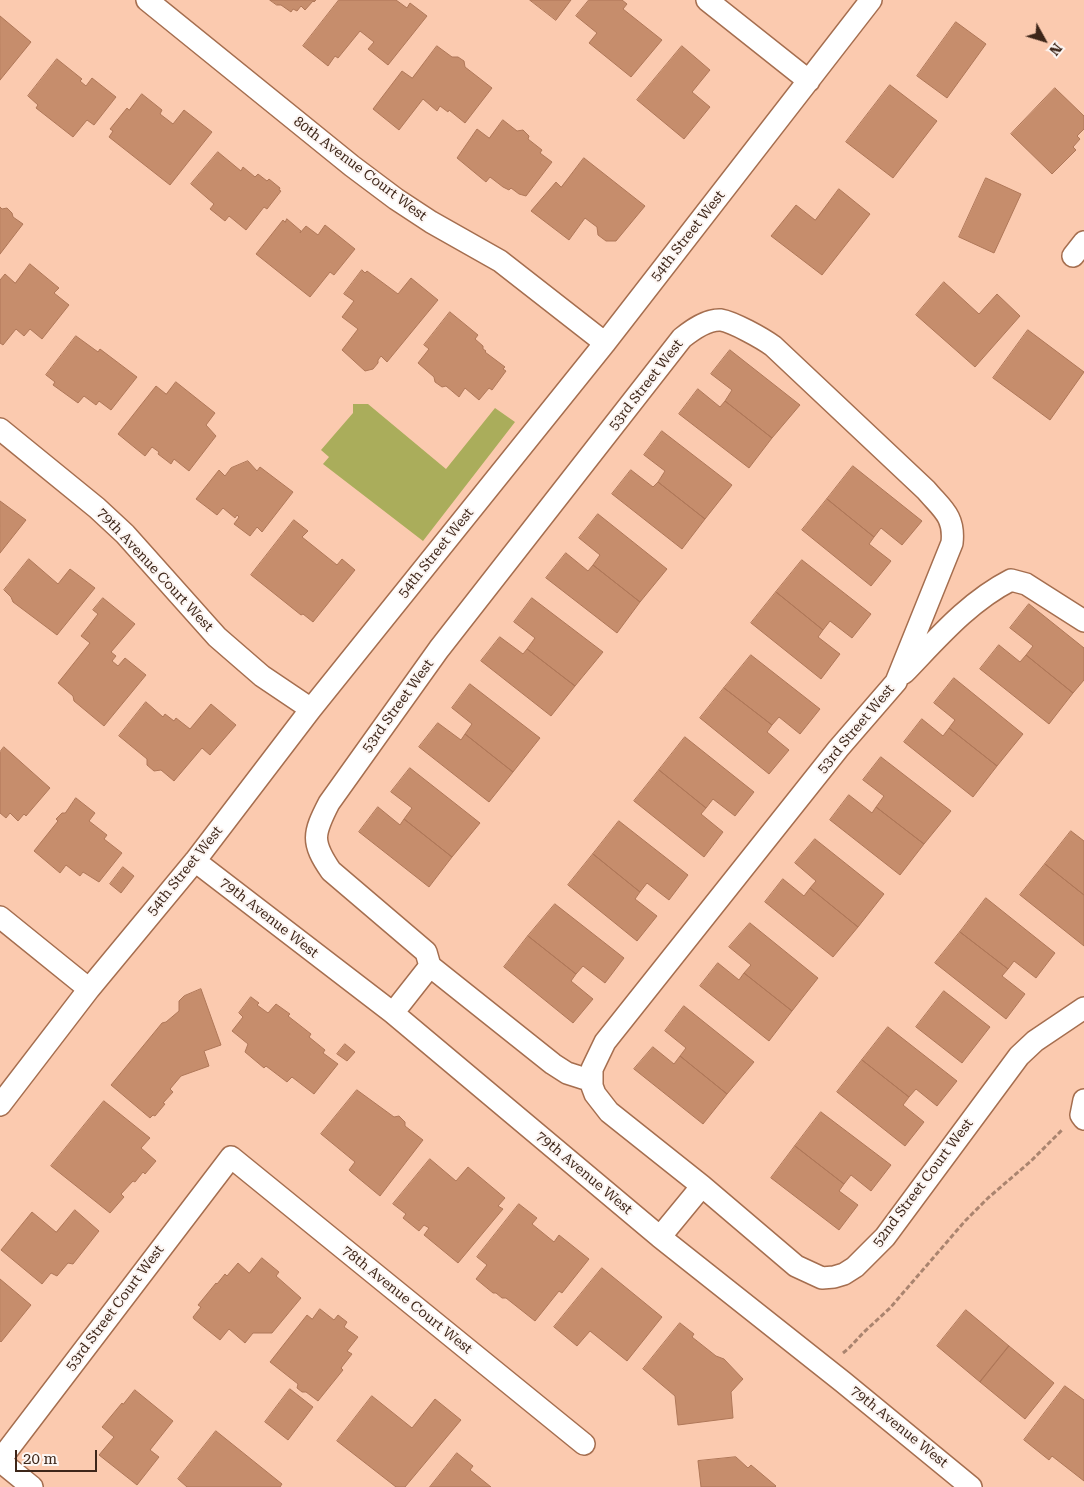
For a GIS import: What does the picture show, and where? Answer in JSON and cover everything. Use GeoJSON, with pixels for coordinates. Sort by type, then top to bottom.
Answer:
{"type":"FeatureCollection","features":[{"type":"Feature","properties":{"kind":"street","name":"80th Avenue Court West"},"geometry":{"type":"LineString","coordinates":[[147,0],[374,183],[430,222],[500,261],[605,343]]}},
{"type":"Feature","properties":{"kind":"street"},"geometry":{"type":"LineString","coordinates":[[707,0],[809,80]]}},
{"type":"Feature","properties":{"kind":"street","name":"54th Street West"},"geometry":{"type":"LineString","coordinates":[[0,1105],[89,989],[194,861],[311,709],[605,343],[871,0]]}},
{"type":"Feature","properties":{"kind":"street","name":"53rd Street West"},"geometry":{"type":"LineString","coordinates":[[720,320],[758,335],[773,346],[926,490],[949,516],[953,530],[952,543],[896,682],[838,749],[605,1042],[592,1069],[592,1081],[567,1073],[553,1064],[430,966],[426,952],[332,871],[321,856],[316,841],[317,826],[329,803],[439,648],[682,338],[695,328],[720,320]]}},
{"type":"Feature","properties":{"kind":"street","name":"79th Avenue Court West"},"geometry":{"type":"LineString","coordinates":[[0,429],[118,527],[217,637],[262,676],[311,709]]}},
{"type":"Feature","properties":{"kind":"street"},"geometry":{"type":"LineString","coordinates":[[896,682],[964,611],[996,587],[1011,580],[1026,584],[1084,621]]}},
{"type":"Feature","properties":{"kind":"street","name":"79th Avenue West"},"geometry":{"type":"LineString","coordinates":[[194,861],[393,1013],[660,1237],[843,1382],[971,1487]]}},
{"type":"Feature","properties":{"kind":"street"},"geometry":{"type":"LineString","coordinates":[[0,917],[89,989]]}},
{"type":"Feature","properties":{"kind":"street"},"geometry":{"type":"LineString","coordinates":[[393,1013],[430,966]]}},
{"type":"Feature","properties":{"kind":"street","name":"52nd Street Court West"},"geometry":{"type":"LineString","coordinates":[[592,1081],[595,1094],[609,1112],[702,1186],[796,1266],[822,1278],[834,1277],[844,1274],[855,1267],[885,1237],[1019,1056],[1035,1041],[1084,1008]]}},
{"type":"Feature","properties":{"kind":"street","name":"78th Avenue Court West"},"geometry":{"type":"LineString","coordinates":[[231,1156],[584,1444]]}},
{"type":"Feature","properties":{"kind":"street","name":"53rd Street Court West"},"geometry":{"type":"LineString","coordinates":[[0,1461],[231,1156]]}},
{"type":"Feature","properties":{"kind":"street"},"geometry":{"type":"LineString","coordinates":[[660,1237],[702,1186]]}},
{"type":"Feature","properties":{"kind":"street"},"geometry":{"type":"LineString","coordinates":[[0,1461],[32,1487]]}},
{"type":"Feature","properties":{"kind":"path"},"geometry":{"type":"LineString","coordinates":[[841,1355],[890,1308],[965,1221],[988,1198],[1031,1161],[1062,1130],[1072,1117],[1083,1109]]}},
{"type":"Feature","properties":{"kind":"green space"},"geometry":{"type":"Polygon","coordinates":[[[353,404],[368,404],[446,469],[495,408],[515,422],[423,541],[323,464],[329,457],[321,450],[353,413],[353,404]]]}},
{"type":"Feature","properties":{"kind":"building"},"geometry":{"type":"Polygon","coordinates":[[[270,0],[316,0],[305,10],[301,6],[297,11],[293,9],[291,12],[270,0]]]}},
{"type":"Feature","properties":{"kind":"building"},"geometry":{"type":"Polygon","coordinates":[[[339,0],[396,0],[407,8],[410,3],[427,16],[388,65],[368,49],[374,42],[360,31],[338,58],[335,56],[328,66],[303,46],[339,0]]]}},
{"type":"Feature","properties":{"kind":"building"},"geometry":{"type":"Polygon","coordinates":[[[530,0],[571,0],[556,20],[530,0]]]}},
{"type":"Feature","properties":{"kind":"building"},"geometry":{"type":"Polygon","coordinates":[[[589,0],[622,0],[627,4],[623,9],[662,40],[631,77],[589,43],[597,33],[576,16],[589,0]]]}},
{"type":"Feature","properties":{"kind":"building"},"geometry":{"type":"Polygon","coordinates":[[[0,16],[31,42],[0,80],[0,16]]]}},
{"type":"Feature","properties":{"kind":"building"},"geometry":{"type":"Polygon","coordinates":[[[956,22],[986,44],[947,98],[917,76],[956,22]]]}},
{"type":"Feature","properties":{"kind":"building"},"geometry":{"type":"Polygon","coordinates":[[[437,46],[452,57],[458,57],[464,61],[465,67],[492,88],[465,123],[449,110],[448,112],[440,106],[437,111],[423,99],[399,130],[373,109],[402,71],[412,78],[437,46]]]}},
{"type":"Feature","properties":{"kind":"building"},"geometry":{"type":"Polygon","coordinates":[[[682,46],[710,70],[692,92],[710,107],[684,139],[637,100],[682,46]]]}},
{"type":"Feature","properties":{"kind":"building"},"geometry":{"type":"Polygon","coordinates":[[[57,59],[82,79],[80,81],[86,86],[92,78],[116,97],[94,125],[87,120],[73,137],[36,108],[38,105],[28,96],[57,59]]]}},
{"type":"Feature","properties":{"kind":"building"},"geometry":{"type":"Polygon","coordinates":[[[890,85],[937,121],[893,178],[846,142],[890,85]]]}},
{"type":"Feature","properties":{"kind":"building"},"geometry":{"type":"Polygon","coordinates":[[[1055,88],[1084,116],[1084,129],[1077,136],[1080,139],[1073,147],[1076,150],[1052,174],[1011,134],[1055,88]]]}},
{"type":"Feature","properties":{"kind":"building"},"geometry":{"type":"Polygon","coordinates":[[[142,94],[162,110],[160,114],[173,124],[184,110],[212,132],[170,185],[109,137],[113,131],[110,129],[127,108],[129,110],[142,94]]]}},
{"type":"Feature","properties":{"kind":"building"},"geometry":{"type":"Polygon","coordinates":[[[503,120],[517,131],[523,130],[529,136],[528,139],[542,150],[540,153],[552,162],[526,196],[519,194],[511,188],[509,190],[503,187],[490,177],[486,182],[457,158],[477,129],[489,138],[503,120]]]}},
{"type":"Feature","properties":{"kind":"building"},"geometry":{"type":"Polygon","coordinates":[[[218,152],[241,171],[243,167],[255,177],[258,174],[267,181],[269,179],[280,188],[279,190],[281,191],[267,209],[264,207],[246,230],[229,216],[225,221],[210,209],[214,204],[191,184],[218,152]]]}},
{"type":"Feature","properties":{"kind":"building"},"geometry":{"type":"Polygon","coordinates":[[[584,158],[645,206],[616,241],[606,241],[598,235],[597,227],[585,218],[569,240],[531,211],[556,182],[561,187],[584,158]]]}},
{"type":"Feature","properties":{"kind":"building"},"geometry":{"type":"Polygon","coordinates":[[[986,178],[1021,194],[994,253],[959,237],[986,178]]]}},
{"type":"Feature","properties":{"kind":"building"},"geometry":{"type":"Polygon","coordinates":[[[839,189],[870,214],[822,275],[771,236],[796,205],[815,220],[839,189]]]}},
{"type":"Feature","properties":{"kind":"building"},"geometry":{"type":"Polygon","coordinates":[[[0,207],[2,209],[7,208],[13,217],[23,224],[0,254],[0,207]]]}},
{"type":"Feature","properties":{"kind":"building"},"geometry":{"type":"Polygon","coordinates":[[[287,219],[301,231],[300,233],[306,226],[318,235],[325,225],[355,249],[334,275],[330,272],[310,297],[256,254],[283,220],[285,222],[287,219]]]}},
{"type":"Feature","properties":{"kind":"building"},"geometry":{"type":"Polygon","coordinates":[[[30,264],[59,288],[54,293],[69,305],[42,339],[30,329],[24,336],[16,329],[3,345],[0,343],[0,280],[5,274],[15,283],[30,264]]]}},
{"type":"Feature","properties":{"kind":"building"},"geometry":{"type":"Polygon","coordinates":[[[362,270],[365,273],[367,271],[398,294],[411,278],[438,300],[387,362],[381,356],[373,369],[365,371],[342,350],[358,329],[342,317],[354,301],[344,294],[362,270]]]}},
{"type":"Feature","properties":{"kind":"building"},"geometry":{"type":"Polygon","coordinates":[[[944,282],[979,314],[997,294],[1020,316],[975,367],[916,315],[944,282]]]}},
{"type":"Feature","properties":{"kind":"building"},"geometry":{"type":"Polygon","coordinates":[[[450,312],[478,335],[475,339],[483,346],[485,352],[505,367],[503,369],[506,371],[492,390],[489,388],[479,400],[465,388],[459,397],[446,386],[442,387],[418,363],[429,349],[424,345],[450,312]]]}},
{"type":"Feature","properties":{"kind":"building"},"geometry":{"type":"Polygon","coordinates":[[[1028,330],[1084,372],[1050,420],[993,378],[1028,330]]]}},
{"type":"Feature","properties":{"kind":"building"},"geometry":{"type":"Polygon","coordinates":[[[76,336],[98,352],[100,349],[137,377],[111,410],[99,401],[96,405],[84,396],[78,403],[53,385],[55,382],[46,375],[76,336]]]}},
{"type":"Feature","properties":{"kind":"building"},"geometry":{"type":"Polygon","coordinates":[[[730,350],[800,405],[772,438],[725,401],[732,390],[711,374],[730,350]]]}},
{"type":"Feature","properties":{"kind":"building"},"geometry":{"type":"Polygon","coordinates":[[[176,382],[215,413],[206,425],[216,436],[189,471],[174,459],[171,464],[152,447],[145,456],[118,434],[156,386],[166,394],[176,382]]]}},
{"type":"Feature","properties":{"kind":"building"},"geometry":{"type":"Polygon","coordinates":[[[698,389],[720,407],[725,401],[772,438],[749,468],[679,414],[698,389]]]}},
{"type":"Feature","properties":{"kind":"building"},"geometry":{"type":"Polygon","coordinates":[[[662,431],[732,485],[705,519],[658,482],[665,471],[644,455],[662,431]]]}},
{"type":"Feature","properties":{"kind":"building"},"geometry":{"type":"Polygon","coordinates":[[[248,461],[257,471],[260,467],[293,492],[262,532],[257,527],[250,536],[234,524],[239,517],[237,515],[235,518],[223,508],[217,515],[196,499],[219,470],[225,476],[231,468],[248,461]]]}},
{"type":"Feature","properties":{"kind":"building"},"geometry":{"type":"Polygon","coordinates":[[[853,466],[922,521],[902,545],[881,528],[874,537],[827,499],[853,466]]]}},
{"type":"Feature","properties":{"kind":"building"},"geometry":{"type":"Polygon","coordinates":[[[631,470],[653,487],[658,482],[705,519],[682,549],[612,494],[631,470]]]}},
{"type":"Feature","properties":{"kind":"building"},"geometry":{"type":"Polygon","coordinates":[[[827,499],[874,537],[869,544],[891,561],[871,586],[802,530],[827,499]]]}},
{"type":"Feature","properties":{"kind":"building"},"geometry":{"type":"Polygon","coordinates":[[[0,501],[26,520],[0,553],[0,501]]]}},
{"type":"Feature","properties":{"kind":"building"},"geometry":{"type":"Polygon","coordinates":[[[598,514],[667,569],[640,602],[593,565],[600,555],[579,538],[598,514]]]}},
{"type":"Feature","properties":{"kind":"building"},"geometry":{"type":"Polygon","coordinates":[[[294,520],[308,531],[302,537],[337,565],[342,559],[355,570],[313,622],[303,614],[301,615],[251,575],[294,520]]]}},
{"type":"Feature","properties":{"kind":"building"},"geometry":{"type":"Polygon","coordinates":[[[566,553],[588,571],[593,565],[640,602],[617,633],[546,578],[566,553]]]}},
{"type":"Feature","properties":{"kind":"building"},"geometry":{"type":"Polygon","coordinates":[[[29,559],[58,584],[70,569],[95,588],[57,635],[13,602],[4,590],[29,559]]]}},
{"type":"Feature","properties":{"kind":"building"},"geometry":{"type":"Polygon","coordinates":[[[802,560],[871,614],[852,638],[830,621],[823,630],[776,592],[802,560]]]}},
{"type":"Feature","properties":{"kind":"building"},"geometry":{"type":"Polygon","coordinates":[[[776,592],[823,630],[818,637],[840,654],[821,679],[751,623],[776,592]]]}},
{"type":"Feature","properties":{"kind":"building"},"geometry":{"type":"Polygon","coordinates":[[[103,598],[135,624],[111,652],[116,656],[112,661],[118,666],[125,658],[146,675],[104,726],[74,701],[73,696],[58,683],[90,643],[81,636],[98,614],[93,610],[103,598]]]}},
{"type":"Feature","properties":{"kind":"building"},"geometry":{"type":"Polygon","coordinates":[[[532,598],[603,652],[575,686],[527,649],[535,638],[514,622],[532,598]]]}},
{"type":"Feature","properties":{"kind":"building"},"geometry":{"type":"Polygon","coordinates":[[[1029,604],[1084,648],[1084,680],[1073,693],[1026,655],[1033,646],[1010,628],[1029,604]]]}},
{"type":"Feature","properties":{"kind":"building"},"geometry":{"type":"Polygon","coordinates":[[[500,637],[523,654],[527,649],[575,686],[551,716],[481,661],[500,637]]]}},
{"type":"Feature","properties":{"kind":"building"},"geometry":{"type":"Polygon","coordinates":[[[999,645],[1020,662],[1026,655],[1073,693],[1049,724],[980,669],[999,645]]]}},
{"type":"Feature","properties":{"kind":"building"},"geometry":{"type":"Polygon","coordinates":[[[751,655],[820,709],[800,734],[779,717],[772,725],[724,688],[751,655]]]}},
{"type":"Feature","properties":{"kind":"building"},"geometry":{"type":"Polygon","coordinates":[[[954,678],[1023,734],[997,766],[949,728],[955,720],[934,703],[954,678]]]}},
{"type":"Feature","properties":{"kind":"building"},"geometry":{"type":"Polygon","coordinates":[[[470,684],[540,738],[513,772],[465,734],[472,724],[452,708],[470,684]]]}},
{"type":"Feature","properties":{"kind":"building"},"geometry":{"type":"Polygon","coordinates":[[[724,688],[772,725],[767,732],[789,750],[769,774],[700,718],[724,688]]]}},
{"type":"Feature","properties":{"kind":"building"},"geometry":{"type":"Polygon","coordinates":[[[146,702],[163,717],[165,714],[174,721],[176,718],[190,729],[211,704],[236,725],[210,755],[202,748],[174,781],[161,770],[154,771],[147,765],[147,759],[119,736],[146,702]]]}},
{"type":"Feature","properties":{"kind":"building"},"geometry":{"type":"Polygon","coordinates":[[[922,719],[943,736],[949,728],[997,766],[973,797],[904,742],[922,719]]]}},
{"type":"Feature","properties":{"kind":"building"},"geometry":{"type":"Polygon","coordinates":[[[438,723],[461,740],[465,734],[513,772],[489,802],[419,747],[438,723]]]}},
{"type":"Feature","properties":{"kind":"building"},"geometry":{"type":"Polygon","coordinates":[[[685,737],[754,792],[735,816],[713,799],[706,808],[659,770],[685,737]]]}},
{"type":"Feature","properties":{"kind":"building"},"geometry":{"type":"Polygon","coordinates":[[[4,747],[50,788],[26,816],[24,814],[18,821],[10,813],[6,818],[0,813],[0,752],[4,747]]]}},
{"type":"Feature","properties":{"kind":"building"},"geometry":{"type":"Polygon","coordinates":[[[881,757],[951,811],[924,844],[876,807],[884,796],[863,780],[881,757]]]}},
{"type":"Feature","properties":{"kind":"building"},"geometry":{"type":"Polygon","coordinates":[[[410,768],[480,823],[452,857],[404,819],[412,808],[391,792],[410,768]]]}},
{"type":"Feature","properties":{"kind":"building"},"geometry":{"type":"Polygon","coordinates":[[[659,770],[706,808],[701,814],[723,832],[704,857],[634,801],[659,770]]]}},
{"type":"Feature","properties":{"kind":"building"},"geometry":{"type":"Polygon","coordinates":[[[849,795],[872,813],[876,807],[924,844],[900,875],[830,820],[849,795]]]}},
{"type":"Feature","properties":{"kind":"building"},"geometry":{"type":"Polygon","coordinates":[[[76,798],[95,813],[89,821],[107,835],[104,839],[122,853],[99,882],[83,872],[80,876],[66,865],[60,873],[34,851],[58,821],[56,819],[62,813],[65,813],[76,798]]]}},
{"type":"Feature","properties":{"kind":"building"},"geometry":{"type":"Polygon","coordinates":[[[378,807],[400,825],[404,819],[452,857],[429,887],[359,832],[378,807]]]}},
{"type":"Feature","properties":{"kind":"building"},"geometry":{"type":"Polygon","coordinates":[[[619,821],[688,875],[669,900],[647,883],[640,892],[593,854],[619,821]]]}},
{"type":"Feature","properties":{"kind":"building"},"geometry":{"type":"Polygon","coordinates":[[[1071,831],[1084,841],[1084,895],[1045,864],[1071,831]]]}},
{"type":"Feature","properties":{"kind":"building"},"geometry":{"type":"Polygon","coordinates":[[[815,839],[884,894],[858,927],[810,888],[816,881],[795,863],[815,839]]]}},
{"type":"Feature","properties":{"kind":"building"},"geometry":{"type":"Polygon","coordinates":[[[593,854],[640,892],[635,899],[657,916],[637,941],[568,885],[593,854]]]}},
{"type":"Feature","properties":{"kind":"building"},"geometry":{"type":"Polygon","coordinates":[[[1045,864],[1084,895],[1084,946],[1020,895],[1045,864]]]}},
{"type":"Feature","properties":{"kind":"building"},"geometry":{"type":"Polygon","coordinates":[[[123,867],[134,876],[121,893],[110,884],[123,867]]]}},
{"type":"Feature","properties":{"kind":"building"},"geometry":{"type":"Polygon","coordinates":[[[783,879],[804,896],[810,888],[858,927],[833,957],[765,902],[783,879]]]}},
{"type":"Feature","properties":{"kind":"building"},"geometry":{"type":"Polygon","coordinates":[[[986,898],[1055,953],[1036,978],[1014,961],[1008,969],[960,932],[986,898]]]}},
{"type":"Feature","properties":{"kind":"building"},"geometry":{"type":"Polygon","coordinates":[[[555,904],[624,958],[605,983],[583,966],[576,974],[528,936],[555,904]]]}},
{"type":"Feature","properties":{"kind":"building"},"geometry":{"type":"Polygon","coordinates":[[[750,923],[818,978],[792,1011],[744,973],[751,965],[729,947],[750,923]]]}},
{"type":"Feature","properties":{"kind":"building"},"geometry":{"type":"Polygon","coordinates":[[[960,932],[1008,969],[1002,976],[1025,994],[1006,1019],[935,963],[960,932]]]}},
{"type":"Feature","properties":{"kind":"building"},"geometry":{"type":"Polygon","coordinates":[[[528,936],[576,974],[571,981],[593,999],[573,1023],[504,967],[528,936]]]}},
{"type":"Feature","properties":{"kind":"building"},"geometry":{"type":"Polygon","coordinates":[[[718,963],[739,980],[744,973],[792,1011],[769,1041],[700,986],[718,963]]]}},
{"type":"Feature","properties":{"kind":"building"},"geometry":{"type":"Polygon","coordinates":[[[201,989],[221,1045],[204,1051],[209,1066],[181,1076],[170,1089],[173,1092],[163,1103],[165,1104],[155,1116],[153,1115],[150,1118],[111,1085],[162,1023],[179,1011],[179,1001],[184,996],[201,989]]]}},
{"type":"Feature","properties":{"kind":"building"},"geometry":{"type":"Polygon","coordinates":[[[944,991],[990,1027],[962,1063],[916,1027],[944,991]]]}},
{"type":"Feature","properties":{"kind":"building"},"geometry":{"type":"Polygon","coordinates":[[[251,997],[259,1003],[257,1005],[268,1013],[276,1004],[290,1014],[288,1016],[311,1034],[309,1037],[325,1050],[323,1053],[338,1064],[314,1094],[292,1077],[287,1082],[266,1066],[264,1068],[245,1052],[248,1044],[232,1031],[243,1017],[239,1013],[251,997]]]}},
{"type":"Feature","properties":{"kind":"building"},"geometry":{"type":"Polygon","coordinates":[[[684,1006],[754,1062],[727,1094],[680,1056],[686,1048],[665,1031],[684,1006]]]}},
{"type":"Feature","properties":{"kind":"building"},"geometry":{"type":"Polygon","coordinates":[[[888,1027],[957,1081],[937,1106],[916,1089],[909,1097],[862,1060],[888,1027]]]}},
{"type":"Feature","properties":{"kind":"building"},"geometry":{"type":"Polygon","coordinates":[[[345,1044],[355,1052],[347,1061],[337,1054],[345,1044]]]}},
{"type":"Feature","properties":{"kind":"building"},"geometry":{"type":"Polygon","coordinates":[[[653,1047],[674,1064],[680,1056],[727,1094],[703,1124],[634,1069],[653,1047]]]}},
{"type":"Feature","properties":{"kind":"building"},"geometry":{"type":"Polygon","coordinates":[[[862,1060],[909,1097],[903,1105],[924,1122],[905,1146],[837,1092],[862,1060]]]}},
{"type":"Feature","properties":{"kind":"building"},"geometry":{"type":"Polygon","coordinates":[[[357,1090],[394,1117],[399,1116],[405,1122],[405,1126],[423,1140],[380,1196],[349,1170],[355,1162],[321,1134],[357,1090]]]}},
{"type":"Feature","properties":{"kind":"building"},"geometry":{"type":"Polygon","coordinates":[[[104,1101],[150,1138],[141,1148],[156,1161],[145,1174],[143,1172],[121,1194],[124,1197],[110,1213],[51,1166],[104,1101]]]}},
{"type":"Feature","properties":{"kind":"building"},"geometry":{"type":"Polygon","coordinates":[[[821,1112],[891,1165],[871,1191],[851,1175],[844,1184],[795,1146],[821,1112]]]}},
{"type":"Feature","properties":{"kind":"building"},"geometry":{"type":"Polygon","coordinates":[[[795,1146],[844,1184],[839,1191],[858,1205],[839,1230],[771,1178],[795,1146]]]}},
{"type":"Feature","properties":{"kind":"building"},"geometry":{"type":"Polygon","coordinates":[[[430,1159],[456,1181],[468,1167],[505,1198],[498,1206],[503,1209],[458,1263],[424,1235],[429,1228],[424,1225],[419,1231],[403,1218],[406,1214],[393,1204],[430,1159]]]}},
{"type":"Feature","properties":{"kind":"building"},"geometry":{"type":"Polygon","coordinates":[[[519,1204],[537,1218],[532,1224],[554,1242],[559,1235],[589,1259],[562,1293],[559,1291],[535,1321],[506,1298],[493,1293],[476,1279],[487,1265],[477,1257],[519,1204]]]}},
{"type":"Feature","properties":{"kind":"building"},"geometry":{"type":"Polygon","coordinates":[[[75,1210],[99,1231],[73,1264],[68,1263],[57,1276],[51,1273],[42,1284],[1,1250],[32,1212],[56,1232],[75,1210]]]}},
{"type":"Feature","properties":{"kind":"building"},"geometry":{"type":"Polygon","coordinates":[[[262,1258],[279,1272],[276,1276],[301,1298],[272,1333],[253,1333],[245,1343],[229,1329],[220,1340],[194,1319],[193,1317],[201,1307],[198,1305],[216,1283],[225,1274],[227,1276],[238,1263],[249,1273],[262,1258]]]}},
{"type":"Feature","properties":{"kind":"building"},"geometry":{"type":"Polygon","coordinates":[[[602,1268],[662,1317],[627,1361],[590,1331],[577,1346],[554,1327],[602,1268]]]}},
{"type":"Feature","properties":{"kind":"building"},"geometry":{"type":"Polygon","coordinates":[[[0,1279],[31,1305],[1,1342],[0,1341],[0,1279]]]}},
{"type":"Feature","properties":{"kind":"building"},"geometry":{"type":"Polygon","coordinates":[[[320,1309],[334,1320],[338,1315],[347,1322],[344,1327],[358,1337],[347,1351],[352,1354],[341,1368],[343,1370],[318,1401],[297,1388],[298,1384],[270,1362],[307,1315],[312,1319],[320,1309]]]}},
{"type":"Feature","properties":{"kind":"building"},"geometry":{"type":"Polygon","coordinates":[[[966,1310],[1009,1346],[980,1382],[937,1346],[966,1310]]]}},
{"type":"Feature","properties":{"kind":"building"},"geometry":{"type":"Polygon","coordinates":[[[680,1323],[694,1334],[692,1337],[716,1356],[724,1359],[743,1379],[731,1392],[733,1418],[678,1425],[675,1396],[643,1369],[680,1323]]]}},
{"type":"Feature","properties":{"kind":"building"},"geometry":{"type":"Polygon","coordinates":[[[1009,1346],[1054,1383],[1025,1419],[980,1382],[1009,1346]]]}},
{"type":"Feature","properties":{"kind":"building"},"geometry":{"type":"Polygon","coordinates":[[[1065,1386],[1084,1400],[1084,1481],[1052,1456],[1049,1460],[1024,1440],[1065,1386]]]}},
{"type":"Feature","properties":{"kind":"building"},"geometry":{"type":"Polygon","coordinates":[[[290,1389],[313,1407],[288,1440],[265,1422],[290,1389]]]}},
{"type":"Feature","properties":{"kind":"building"},"geometry":{"type":"Polygon","coordinates":[[[135,1390],[173,1421],[150,1450],[159,1457],[137,1485],[99,1455],[114,1437],[102,1427],[135,1390]]]}},
{"type":"Feature","properties":{"kind":"building"},"geometry":{"type":"Polygon","coordinates":[[[372,1396],[412,1428],[435,1399],[461,1420],[405,1487],[396,1487],[337,1441],[372,1396]]]}},
{"type":"Feature","properties":{"kind":"building"},"geometry":{"type":"Polygon","coordinates":[[[216,1431],[282,1484],[280,1487],[187,1487],[178,1479],[216,1431]]]}},
{"type":"Feature","properties":{"kind":"building"},"geometry":{"type":"Polygon","coordinates":[[[457,1453],[473,1466],[470,1470],[491,1487],[430,1487],[457,1453]]]}},
{"type":"Feature","properties":{"kind":"building"},"geometry":{"type":"Polygon","coordinates":[[[736,1457],[748,1468],[751,1465],[776,1486],[701,1487],[698,1461],[736,1457]]]}}]}
